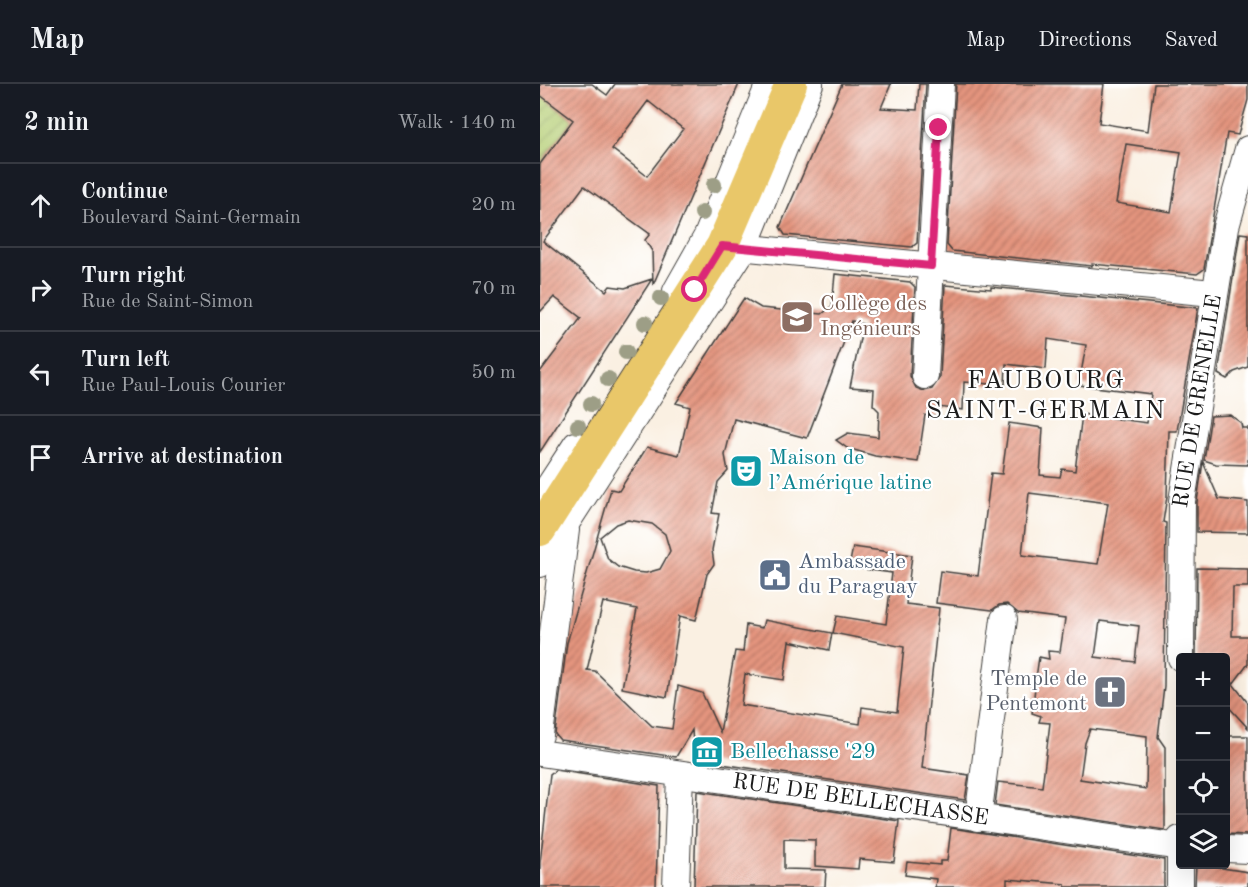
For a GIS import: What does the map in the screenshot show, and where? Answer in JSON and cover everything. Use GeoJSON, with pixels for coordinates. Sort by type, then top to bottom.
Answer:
{"type":"FeatureCollection","features":[{"type":"Feature","properties":{"kind":"main road"},"geometry":{"type":"LineString","coordinates":[[554,526],[573,479],[733,247],[791,84]]}},
{"type":"Feature","properties":{"kind":"street"},"geometry":{"type":"LineString","coordinates":[[540,500],[681,284],[707,236],[769,84]]}},
{"type":"Feature","properties":{"kind":"street"},"geometry":{"type":"LineString","coordinates":[[540,564],[554,526],[733,247],[810,84]]}},
{"type":"Feature","properties":{"kind":"street"},"geometry":{"type":"LineString","coordinates":[[925,376],[941,84]]}},
{"type":"Feature","properties":{"kind":"street","name":"RUE DE GRENELLE"},"geometry":{"type":"LineString","coordinates":[[1181,653],[1182,501],[1226,227],[1248,149]]}},
{"type":"Feature","properties":{"kind":"street"},"geometry":{"type":"LineString","coordinates":[[733,247],[1214,293]]}},
{"type":"Feature","properties":{"kind":"street"},"geometry":{"type":"LineString","coordinates":[[540,735],[554,526]]}},
{"type":"Feature","properties":{"kind":"street"},"geometry":{"type":"LineString","coordinates":[[978,818],[1004,619]]}},
{"type":"Feature","properties":{"kind":"street","name":"RUE DE BELLECHASSE"},"geometry":{"type":"LineString","coordinates":[[540,753],[1176,846]]}},
{"type":"Feature","properties":{"kind":"street"},"geometry":{"type":"LineString","coordinates":[[676,887],[680,774]]}},
{"type":"Feature","properties":{"kind":"street"},"geometry":{"type":"LineString","coordinates":[[1230,849],[1248,850]]}},
{"type":"Feature","properties":{"kind":"street"},"geometry":{"type":"LineString","coordinates":[[1180,869],[1180,887]]}},
{"type":"Feature","properties":{"kind":"green space"},"geometry":{"type":"Polygon","coordinates":[[[540,95],[573,120],[540,164],[540,95]]]}},
{"type":"Feature","properties":{"kind":"building"},"geometry":{"type":"Polygon","coordinates":[[[540,84],[592,84],[607,95],[615,84],[739,84],[653,285],[652,251],[645,240],[650,234],[584,186],[543,241],[606,291],[610,286],[625,288],[652,279],[540,452],[540,372],[581,318],[554,297],[540,312],[540,164],[573,120],[540,95],[540,84]],[[648,101],[612,149],[647,176],[683,129],[648,101]]]}},
{"type":"Feature","properties":{"kind":"building"},"geometry":{"type":"Polygon","coordinates":[[[842,84],[891,84],[881,108],[917,110],[919,84],[926,84],[917,243],[912,247],[785,235],[780,227],[842,84]]]}},
{"type":"Feature","properties":{"kind":"building"},"geometry":{"type":"Polygon","coordinates":[[[956,84],[1104,84],[1099,123],[1148,131],[1154,84],[1248,84],[1248,100],[1238,135],[1227,133],[1204,269],[1197,274],[1092,264],[1092,266],[952,251],[947,245],[956,84]],[[1126,144],[1116,203],[1171,212],[1181,152],[1126,144]]]}},
{"type":"Feature","properties":{"kind":"building"},"geometry":{"type":"Polygon","coordinates":[[[1240,233],[1248,234],[1248,367],[1234,372],[1227,379],[1218,374],[1240,233]]]}},
{"type":"Feature","properties":{"kind":"building"},"geometry":{"type":"Polygon","coordinates":[[[835,274],[910,282],[915,287],[910,376],[916,388],[924,391],[932,389],[940,377],[945,285],[991,289],[991,287],[1198,308],[1177,431],[1169,431],[1167,496],[1163,522],[1166,523],[1164,686],[1158,737],[1165,747],[1165,830],[995,805],[998,782],[1042,787],[1050,723],[1039,722],[1041,716],[1032,713],[1037,671],[1039,657],[1049,659],[1048,651],[1060,652],[1065,619],[1018,613],[1007,604],[999,605],[992,610],[936,603],[940,571],[978,576],[991,473],[1002,474],[1009,423],[1043,428],[1040,475],[1060,477],[1062,469],[1075,471],[1082,414],[1147,423],[1151,394],[1079,385],[1086,345],[1048,339],[1046,369],[1006,364],[1005,385],[964,382],[963,410],[938,407],[938,417],[925,415],[918,462],[875,456],[847,448],[836,440],[848,433],[878,437],[879,411],[873,405],[874,389],[850,387],[863,324],[852,321],[807,438],[734,419],[725,455],[728,471],[718,482],[712,513],[719,514],[712,550],[714,564],[707,574],[696,620],[680,616],[667,697],[622,688],[637,609],[603,602],[587,670],[595,671],[652,726],[672,729],[678,686],[702,693],[720,732],[735,651],[743,652],[746,625],[762,628],[764,620],[832,633],[829,650],[789,641],[784,680],[745,674],[741,705],[860,724],[862,707],[897,712],[904,647],[833,633],[837,616],[886,624],[892,573],[849,567],[853,547],[912,555],[906,604],[939,608],[922,768],[969,775],[965,800],[694,760],[692,730],[676,757],[560,740],[555,734],[567,643],[611,489],[619,491],[647,447],[679,455],[690,407],[676,403],[744,298],[761,308],[822,314],[832,306],[835,274]],[[1029,493],[1022,555],[1098,564],[1108,503],[1029,493]],[[628,520],[616,524],[600,537],[608,559],[618,567],[634,572],[646,573],[660,569],[670,551],[665,534],[652,524],[628,520]],[[1100,621],[1095,657],[1135,662],[1139,626],[1100,621]],[[1090,729],[1085,743],[1080,779],[1146,789],[1147,736],[1090,729]]]}},
{"type":"Feature","properties":{"kind":"building"},"geometry":{"type":"Polygon","coordinates":[[[1230,415],[1241,423],[1242,428],[1248,428],[1248,465],[1216,464],[1204,460],[1211,416],[1230,415]]]}},
{"type":"Feature","properties":{"kind":"building"},"geometry":{"type":"Polygon","coordinates":[[[1203,462],[1219,499],[1248,502],[1248,533],[1197,532],[1197,502],[1203,462]]]}},
{"type":"Feature","properties":{"kind":"building"},"geometry":{"type":"Polygon","coordinates":[[[1197,568],[1248,569],[1248,587],[1233,587],[1232,636],[1248,636],[1248,664],[1233,684],[1248,703],[1248,728],[1230,708],[1230,653],[1196,653],[1197,568]]]}},
{"type":"Feature","properties":{"kind":"building"},"geometry":{"type":"Polygon","coordinates":[[[1230,736],[1248,736],[1248,835],[1230,834],[1230,736]]]}},
{"type":"Feature","properties":{"kind":"building"},"geometry":{"type":"Polygon","coordinates":[[[555,770],[659,786],[656,887],[540,887],[540,863],[550,774],[555,770]]]}},
{"type":"Feature","properties":{"kind":"building"},"geometry":{"type":"Polygon","coordinates":[[[697,791],[899,821],[894,862],[859,859],[858,869],[815,866],[815,840],[784,839],[784,869],[826,870],[825,887],[694,887],[697,791]]]}},
{"type":"Feature","properties":{"kind":"building"},"geometry":{"type":"Polygon","coordinates":[[[951,828],[1164,860],[1164,887],[1065,887],[1065,884],[1007,879],[1007,887],[935,887],[936,879],[905,875],[907,862],[940,865],[940,861],[947,861],[951,828]]]}},
{"type":"Feature","properties":{"kind":"building"},"geometry":{"type":"Polygon","coordinates":[[[1196,869],[1228,869],[1248,872],[1248,887],[1195,887],[1196,869]]]}},
{"type":"Feature","properties":{"kind":"place","name":"Collège des Ingénieurs"},"geometry":{"type":"Point","coordinates":[797,317]}},
{"type":"Feature","properties":{"kind":"place","name":"Maison de l’Amérique latine"},"geometry":{"type":"Point","coordinates":[746,471]}},
{"type":"Feature","properties":{"kind":"place","name":"Ambassade du Paraguay"},"geometry":{"type":"Point","coordinates":[775,575]}},
{"type":"Feature","properties":{"kind":"place","name":"Temple de Pentemont"},"geometry":{"type":"Point","coordinates":[1110,692]}},
{"type":"Feature","properties":{"kind":"place","name":"Bellechasse '29"},"geometry":{"type":"Point","coordinates":[707,752]}},
{"type":"Feature","properties":{"kind":"district","name":"FAUBOURG SAINT-GERMAIN"},"geometry":{"type":"Point","coordinates":[1046,396]}},
{"type":"Feature","properties":{"kind":"route"},"geometry":{"type":"LineString","coordinates":[[695,290],[722,246],[931,266],[939,128]]}}]}
